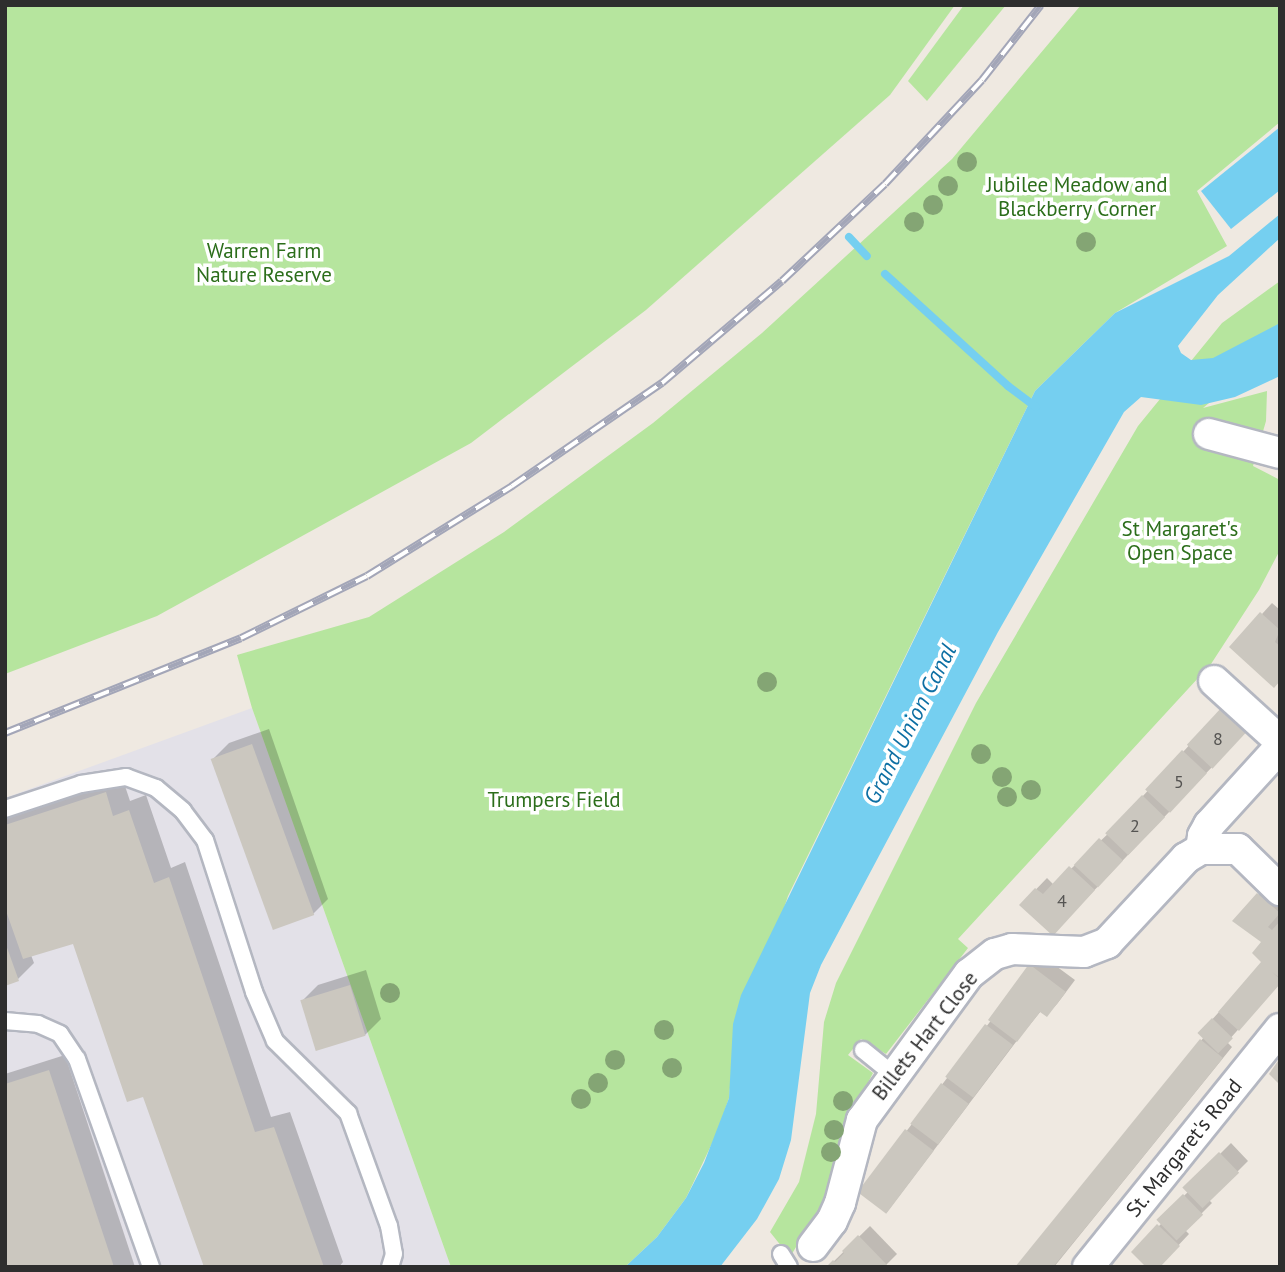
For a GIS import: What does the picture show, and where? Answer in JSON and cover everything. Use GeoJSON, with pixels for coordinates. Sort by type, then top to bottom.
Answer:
{"type":"FeatureCollection","features":[{"type":"Feature","properties":{"kind":"street"},"geometry":{"type":"LineString","coordinates":[[1209,434],[1280,453]]}},
{"type":"Feature","properties":{"kind":"street"},"geometry":{"type":"LineString","coordinates":[[1214,681],[1280,741]]}},
{"type":"Feature","properties":{"kind":"street"},"geometry":{"type":"LineString","coordinates":[[1280,747],[1209,825],[1203,836],[1201,849],[1238,849],[1280,890]]}},
{"type":"Feature","properties":{"kind":"street","name":"Billets Hart Close"},"geometry":{"type":"LineString","coordinates":[[813,1246],[832,1221],[840,1203],[862,1120],[893,1074],[969,974],[995,954],[1012,949],[1084,952],[1107,943],[1186,858],[1201,849]]}},
{"type":"Feature","properties":{"kind":"street","name":"St. Margaret's Road"},"geometry":{"type":"LineString","coordinates":[[1099,1263],[1280,1029]]}},
{"type":"Feature","properties":{"kind":"lane"},"geometry":{"type":"LineString","coordinates":[[5,809],[81,784],[126,776],[156,789],[183,811],[205,840],[254,992],[275,1041],[348,1113],[389,1226],[394,1254],[390,1267]]}},
{"type":"Feature","properties":{"kind":"lane"},"geometry":{"type":"LineString","coordinates":[[5,1021],[38,1024],[60,1034],[77,1059],[151,1267]]}},
{"type":"Feature","properties":{"kind":"lane"},"geometry":{"type":"LineString","coordinates":[[863,1050],[893,1074]]}},
{"type":"Feature","properties":{"kind":"shaded area"},"geometry":{"type":"Polygon","coordinates":[[[252,708],[451,1267],[5,1267],[5,798],[252,708]]]}},
{"type":"Feature","properties":{"kind":"green space","name":"Warren Farm Nature Reserve"},"geometry":{"type":"Polygon","coordinates":[[[5,5],[955,5],[890,95],[646,310],[471,443],[157,616],[5,674],[5,5]]]}},
{"type":"Feature","properties":{"kind":"green space"},"geometry":{"type":"Polygon","coordinates":[[[964,5],[1006,5],[927,101],[908,81],[964,5]]]}},
{"type":"Feature","properties":{"kind":"green space","name":"Trumpers Field"},"geometry":{"type":"Polygon","coordinates":[[[1081,5],[1280,5],[1280,122],[1197,191],[1227,246],[1115,313],[1035,391],[788,896],[732,1065],[729,1098],[717,1133],[686,1198],[657,1237],[625,1267],[451,1267],[252,708],[237,655],[369,617],[504,532],[653,423],[762,333],[952,159],[1081,5]]]}},
{"type":"Feature","properties":{"kind":"green space","name":"St Margaret's Open Space"},"geometry":{"type":"Polygon","coordinates":[[[1280,281],[1280,351],[1258,362],[1203,408],[1267,391],[1266,421],[1253,466],[1280,480],[1280,550],[1259,590],[1211,664],[958,939],[968,948],[886,1054],[861,1039],[848,1055],[873,1073],[844,1129],[822,1204],[790,1257],[770,1232],[799,1182],[816,1114],[824,1022],[836,983],[976,703],[1138,426],[1222,323],[1280,281]]]}},
{"type":"Feature","properties":{"kind":"water"},"geometry":{"type":"Polygon","coordinates":[[[1280,127],[1280,190],[1231,229],[1201,191],[1280,127]]]}},
{"type":"Feature","properties":{"kind":"water","name":"Grand Union Canal"},"geometry":{"type":"Polygon","coordinates":[[[1280,214],[1280,238],[1218,295],[1178,346],[1181,353],[1191,360],[1213,358],[1280,323],[1280,376],[1235,397],[1201,405],[1141,397],[1124,412],[998,632],[821,965],[810,993],[791,1140],[779,1179],[757,1219],[720,1267],[625,1267],[657,1237],[686,1198],[704,1163],[729,1098],[733,1024],[741,995],[1035,391],[1115,313],[1229,256],[1280,214]]]}},
{"type":"Feature","properties":{"kind":"building"},"geometry":{"type":"Polygon","coordinates":[[[1260,612],[1280,630],[1275,642],[1280,646],[1280,681],[1274,688],[1229,647],[1260,612]]]}},
{"type":"Feature","properties":{"kind":"building"},"geometry":{"type":"Polygon","coordinates":[[[1223,706],[1249,730],[1212,769],[1187,745],[1223,706]]]}},
{"type":"Feature","properties":{"kind":"building"},"geometry":{"type":"Polygon","coordinates":[[[252,744],[314,915],[273,930],[211,759],[252,744]]]}},
{"type":"Feature","properties":{"kind":"building"},"geometry":{"type":"Polygon","coordinates":[[[1182,750],[1207,773],[1170,813],[1145,789],[1182,750]]]}},
{"type":"Feature","properties":{"kind":"building"},"geometry":{"type":"Polygon","coordinates":[[[106,792],[113,816],[129,810],[154,883],[169,877],[255,1132],[274,1127],[324,1267],[204,1267],[143,1097],[127,1102],[73,944],[23,959],[5,908],[5,825],[106,792]]]}},
{"type":"Feature","properties":{"kind":"building"},"geometry":{"type":"Polygon","coordinates":[[[1142,795],[1165,817],[1128,855],[1105,833],[1142,795]]]}},
{"type":"Feature","properties":{"kind":"building"},"geometry":{"type":"Polygon","coordinates":[[[1099,838],[1123,861],[1098,888],[1074,865],[1099,838]]]}},
{"type":"Feature","properties":{"kind":"building"},"geometry":{"type":"Polygon","coordinates":[[[1069,866],[1095,890],[1053,936],[1019,905],[1035,888],[1043,894],[1069,866]]]}},
{"type":"Feature","properties":{"kind":"building"},"geometry":{"type":"Polygon","coordinates":[[[1257,893],[1280,913],[1268,927],[1272,930],[1280,921],[1280,978],[1272,972],[1280,979],[1280,984],[1239,1031],[1218,1012],[1261,962],[1252,953],[1261,942],[1232,921],[1257,893]]]}},
{"type":"Feature","properties":{"kind":"building"},"geometry":{"type":"Polygon","coordinates":[[[5,942],[19,981],[5,986],[5,942]]]}},
{"type":"Feature","properties":{"kind":"building"},"geometry":{"type":"Polygon","coordinates":[[[1029,964],[1066,992],[1047,1017],[1040,1012],[1017,1042],[988,1020],[1029,964]]]}},
{"type":"Feature","properties":{"kind":"building"},"geometry":{"type":"Polygon","coordinates":[[[350,985],[365,1036],[316,1051],[300,1000],[350,985]]]}},
{"type":"Feature","properties":{"kind":"building"},"geometry":{"type":"Polygon","coordinates":[[[1212,1018],[1233,1038],[1218,1053],[1197,1033],[1212,1018]]]}},
{"type":"Feature","properties":{"kind":"building"},"geometry":{"type":"Polygon","coordinates":[[[985,1024],[1013,1045],[973,1098],[945,1077],[985,1024]]]}},
{"type":"Feature","properties":{"kind":"building"},"geometry":{"type":"Polygon","coordinates":[[[1200,1039],[1223,1058],[1091,1221],[1053,1267],[1015,1267],[1200,1039]]]}},
{"type":"Feature","properties":{"kind":"building"},"geometry":{"type":"Polygon","coordinates":[[[1280,1058],[1280,1085],[1269,1074],[1280,1058]]]}},
{"type":"Feature","properties":{"kind":"building"},"geometry":{"type":"Polygon","coordinates":[[[49,1070],[114,1267],[5,1267],[5,1084],[49,1070]]]}},
{"type":"Feature","properties":{"kind":"building"},"geometry":{"type":"Polygon","coordinates":[[[941,1083],[969,1104],[938,1145],[910,1124],[941,1083]]]}},
{"type":"Feature","properties":{"kind":"building"},"geometry":{"type":"Polygon","coordinates":[[[905,1129],[934,1151],[886,1214],[857,1192],[905,1129]]]}},
{"type":"Feature","properties":{"kind":"building"},"geometry":{"type":"Polygon","coordinates":[[[1219,1152],[1239,1173],[1202,1208],[1182,1187],[1219,1152]]]}},
{"type":"Feature","properties":{"kind":"building"},"geometry":{"type":"Polygon","coordinates":[[[1183,1194],[1203,1215],[1177,1241],[1156,1220],[1183,1194]]]}},
{"type":"Feature","properties":{"kind":"building"},"geometry":{"type":"Polygon","coordinates":[[[1157,1224],[1180,1246],[1160,1267],[1146,1267],[1131,1252],[1157,1224]]]}},
{"type":"Feature","properties":{"kind":"building"},"geometry":{"type":"Polygon","coordinates":[[[858,1235],[889,1267],[826,1267],[844,1253],[842,1251],[858,1235]]]}},
{"type":"Feature","properties":{"kind":"waterway"},"geometry":{"type":"LineString","coordinates":[[849,237],[867,256]]}},
{"type":"Feature","properties":{"kind":"waterway"},"geometry":{"type":"LineString","coordinates":[[885,274],[1008,386],[1036,407]]}},
{"type":"Feature","properties":{"kind":"railway"},"geometry":{"type":"LineString","coordinates":[[5,733],[241,638],[367,576],[512,486],[662,383],[782,281],[885,184],[982,80],[1041,5]]}},
{"type":"Feature","properties":{"kind":"park label","name":"Jubilee Meadow and Blackberry Corner"},"geometry":{"type":"Point","coordinates":[1077,197]}}]}
